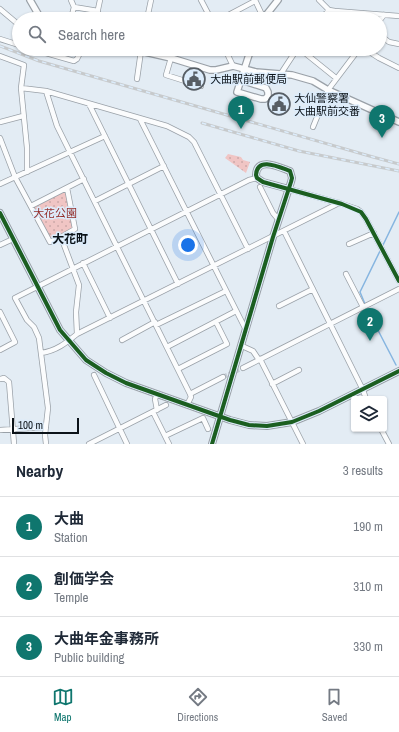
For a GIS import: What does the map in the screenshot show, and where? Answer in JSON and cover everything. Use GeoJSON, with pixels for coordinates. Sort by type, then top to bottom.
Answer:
{"type":"FeatureCollection","features":[{"type":"Feature","properties":{"kind":"street"},"geometry":{"type":"LineString","coordinates":[[30,0],[37,12]]}},
{"type":"Feature","properties":{"kind":"street"},"geometry":{"type":"LineString","coordinates":[[71,0],[74,7],[73,12]]}},
{"type":"Feature","properties":{"kind":"street"},"geometry":{"type":"LineString","coordinates":[[74,7],[98,11],[100,0]]}},
{"type":"Feature","properties":{"kind":"street"},"geometry":{"type":"LineString","coordinates":[[148,12],[151,0]]}},
{"type":"Feature","properties":{"kind":"street"},"geometry":{"type":"LineString","coordinates":[[201,0],[207,12]]}},
{"type":"Feature","properties":{"kind":"street"},"geometry":{"type":"LineString","coordinates":[[269,12],[278,0]]}},
{"type":"Feature","properties":{"kind":"street"},"geometry":{"type":"LineString","coordinates":[[319,0],[329,10],[356,12]]}},
{"type":"Feature","properties":{"kind":"street"},"geometry":{"type":"LineString","coordinates":[[234,12],[255,1],[260,12]]}},
{"type":"Feature","properties":{"kind":"street"},"geometry":{"type":"LineString","coordinates":[[0,9],[12,20]]}},
{"type":"Feature","properties":{"kind":"street"},"geometry":{"type":"LineString","coordinates":[[387,14],[399,16]]}},
{"type":"Feature","properties":{"kind":"street"},"geometry":{"type":"LineString","coordinates":[[0,38],[12,42]]}},
{"type":"Feature","properties":{"kind":"street"},"geometry":{"type":"LineString","coordinates":[[387,40],[399,44]]}},
{"type":"Feature","properties":{"kind":"street"},"geometry":{"type":"LineString","coordinates":[[0,56],[24,65],[21,88],[27,148],[27,172]]}},
{"type":"Feature","properties":{"kind":"street"},"geometry":{"type":"LineString","coordinates":[[56,56],[74,61],[78,56]]}},
{"type":"Feature","properties":{"kind":"street"},"geometry":{"type":"LineString","coordinates":[[137,79],[139,56]]}},
{"type":"Feature","properties":{"kind":"street"},"geometry":{"type":"LineString","coordinates":[[163,56],[210,70],[233,66],[292,76],[313,82],[399,122]]}},
{"type":"Feature","properties":{"kind":"street"},"geometry":{"type":"LineString","coordinates":[[228,56],[233,66]]}},
{"type":"Feature","properties":{"kind":"street"},"geometry":{"type":"LineString","coordinates":[[241,80],[266,88],[268,96],[265,99],[260,99],[237,92],[249,56]]}},
{"type":"Feature","properties":{"kind":"street"},"geometry":{"type":"LineString","coordinates":[[280,75],[293,56]]}},
{"type":"Feature","properties":{"kind":"street"},"geometry":{"type":"LineString","coordinates":[[307,56],[336,78]]}},
{"type":"Feature","properties":{"kind":"street"},"geometry":{"type":"LineString","coordinates":[[313,127],[328,90],[353,56]]}},
{"type":"Feature","properties":{"kind":"street"},"geometry":{"type":"LineString","coordinates":[[376,56],[399,68]]}},
{"type":"Feature","properties":{"kind":"street"},"geometry":{"type":"LineString","coordinates":[[171,58],[166,75],[201,86]]}},
{"type":"Feature","properties":{"kind":"street"},"geometry":{"type":"LineString","coordinates":[[21,88],[46,91],[168,126],[189,137],[194,142],[248,249]]}},
{"type":"Feature","properties":{"kind":"street"},"geometry":{"type":"LineString","coordinates":[[46,91],[58,126],[70,152],[190,394],[191,397],[187,405]]}},
{"type":"Feature","properties":{"kind":"street"},"geometry":{"type":"LineString","coordinates":[[89,104],[178,284]]}},
{"type":"Feature","properties":{"kind":"street"},"geometry":{"type":"LineString","coordinates":[[0,122],[23,116]]}},
{"type":"Feature","properties":{"kind":"street"},"geometry":{"type":"LineString","coordinates":[[140,118],[246,330]]}},
{"type":"Feature","properties":{"kind":"street"},"geometry":{"type":"LineString","coordinates":[[0,184],[105,136]]}},
{"type":"Feature","properties":{"kind":"street"},"geometry":{"type":"LineString","coordinates":[[0,138],[16,177],[50,242],[75,229],[67,188]]}},
{"type":"Feature","properties":{"kind":"street"},"geometry":{"type":"LineString","coordinates":[[212,444],[242,346],[278,219],[292,178],[290,171],[265,163],[261,164],[256,171],[257,178]]}},
{"type":"Feature","properties":{"kind":"street"},"geometry":{"type":"LineString","coordinates":[[95,200],[164,166]]}},
{"type":"Feature","properties":{"kind":"street"},"geometry":{"type":"LineString","coordinates":[[46,444],[48,408],[40,338],[14,298],[249,180],[257,178],[263,182],[339,203],[362,212],[399,281]]}},
{"type":"Feature","properties":{"kind":"street"},"geometry":{"type":"LineString","coordinates":[[31,206],[84,179]]}},
{"type":"Feature","properties":{"kind":"street"},"geometry":{"type":"LineString","coordinates":[[260,187],[273,213],[278,219]]}},
{"type":"Feature","properties":{"kind":"street"},"geometry":{"type":"LineString","coordinates":[[41,353],[58,349],[77,334],[339,203]]}},
{"type":"Feature","properties":{"kind":"street"},"geometry":{"type":"LineString","coordinates":[[0,213],[60,330],[68,341],[86,360],[106,373],[126,383],[230,420],[253,425],[267,426],[292,422],[319,411],[399,371]]}},
{"type":"Feature","properties":{"kind":"street"},"geometry":{"type":"LineString","coordinates":[[284,231],[365,396]]}},
{"type":"Feature","properties":{"kind":"street"},"geometry":{"type":"LineString","coordinates":[[350,244],[374,233]]}},
{"type":"Feature","properties":{"kind":"street"},"geometry":{"type":"LineString","coordinates":[[61,237],[79,285],[76,312],[77,334]]}},
{"type":"Feature","properties":{"kind":"street"},"geometry":{"type":"LineString","coordinates":[[0,246],[13,239]]}},
{"type":"Feature","properties":{"kind":"street"},"geometry":{"type":"LineString","coordinates":[[83,263],[110,318]]}},
{"type":"Feature","properties":{"kind":"street"},"geometry":{"type":"LineString","coordinates":[[346,274],[363,308]]}},
{"type":"Feature","properties":{"kind":"street"},"geometry":{"type":"LineString","coordinates":[[279,306],[313,289]]}},
{"type":"Feature","properties":{"kind":"street"},"geometry":{"type":"LineString","coordinates":[[243,368],[399,289]]}},
{"type":"Feature","properties":{"kind":"street"},"geometry":{"type":"LineString","coordinates":[[122,340],[226,290]]}},
{"type":"Feature","properties":{"kind":"street"},"geometry":{"type":"LineString","coordinates":[[167,347],[236,311]]}},
{"type":"Feature","properties":{"kind":"street"},"geometry":{"type":"LineString","coordinates":[[0,312],[2,322],[15,342],[0,350]]}},
{"type":"Feature","properties":{"kind":"street"},"geometry":{"type":"LineString","coordinates":[[178,369],[227,344],[216,322]]}},
{"type":"Feature","properties":{"kind":"street"},"geometry":{"type":"LineString","coordinates":[[242,346],[253,351],[259,359],[303,444]]}},
{"type":"Feature","properties":{"kind":"street"},"geometry":{"type":"LineString","coordinates":[[272,384],[299,370]]}},
{"type":"Feature","properties":{"kind":"street"},"geometry":{"type":"LineString","coordinates":[[94,375],[127,444]]}},
{"type":"Feature","properties":{"kind":"street"},"geometry":{"type":"LineString","coordinates":[[190,394],[223,377]]}},
{"type":"Feature","properties":{"kind":"street"},"geometry":{"type":"LineString","coordinates":[[0,379],[4,378],[9,382],[14,444]]}},
{"type":"Feature","properties":{"kind":"street"},"geometry":{"type":"LineString","coordinates":[[157,394],[155,399],[155,411],[169,444]]}},
{"type":"Feature","properties":{"kind":"street"},"geometry":{"type":"LineString","coordinates":[[89,444],[166,405]]}},
{"type":"Feature","properties":{"kind":"street"},"geometry":{"type":"LineString","coordinates":[[165,436],[203,418],[208,429]]}},
{"type":"Feature","properties":{"kind":"street"},"geometry":{"type":"LineString","coordinates":[[0,430],[46,426]]}},
{"type":"Feature","properties":{"kind":"street"},"geometry":{"type":"LineString","coordinates":[[382,432],[388,444]]}},
{"type":"Feature","properties":{"kind":"green space"},"geometry":{"type":"Polygon","coordinates":[[[228,154],[241,157],[243,160],[250,162],[246,173],[225,158],[228,154]]]}},
{"type":"Feature","properties":{"kind":"green space","name":"大花公園"},"geometry":{"type":"Polygon","coordinates":[[[66,192],[73,226],[72,229],[52,239],[50,238],[34,208],[35,206],[66,192]]]}},
{"type":"Feature","properties":{"kind":"waterway"},"geometry":{"type":"LineString","coordinates":[[383,245],[399,212]]}},
{"type":"Feature","properties":{"kind":"waterway"},"geometry":{"type":"LineString","coordinates":[[365,304],[360,292],[380,251]]}},
{"type":"Feature","properties":{"kind":"waterway"},"geometry":{"type":"LineString","coordinates":[[367,309],[396,365]]}},
{"type":"Feature","properties":{"kind":"tunnel"},"geometry":{"type":"LineString","coordinates":[[223,377],[243,368]]}},
{"type":"Feature","properties":{"kind":"railway"},"geometry":{"type":"LineString","coordinates":[[0,46],[12,51]]}},
{"type":"Feature","properties":{"kind":"railway"},"geometry":{"type":"LineString","coordinates":[[26,56],[399,164]]}},
{"type":"Feature","properties":{"kind":"railway"},"geometry":{"type":"LineString","coordinates":[[202,123],[299,151],[399,171]]}},
{"type":"Feature","properties":{"kind":"cycle path"},"geometry":{"type":"LineString","coordinates":[[212,444],[273,237],[291,182],[292,178],[290,171],[275,165],[264,164],[260,166],[257,169],[256,175],[257,178],[263,182],[342,204],[361,212],[399,281]]}},
{"type":"Feature","properties":{"kind":"cycle path"},"geometry":{"type":"LineString","coordinates":[[0,213],[60,330],[86,360],[106,373],[126,383],[230,420],[249,425],[267,426],[292,422],[319,411],[399,371]]}},
{"type":"Feature","properties":{"kind":"place","name":"大曲駅前郵便局"},"geometry":{"type":"Point","coordinates":[194,79]}},
{"type":"Feature","properties":{"kind":"place","name":"大仙警察署 大曲駅前交番"},"geometry":{"type":"Point","coordinates":[279,104]}},
{"type":"Feature","properties":{"kind":"place","name":"大曲"},"geometry":{"type":"Point","coordinates":[241,129]}},
{"type":"Feature","properties":{"kind":"place","name":"大曲年金事務所"},"geometry":{"type":"Point","coordinates":[382,138]}},
{"type":"Feature","properties":{"kind":"place","name":"創価学会"},"geometry":{"type":"Point","coordinates":[370,341]}},
{"type":"Feature","properties":{"kind":"district","name":"大花町"},"geometry":{"type":"Point","coordinates":[70,239]}}]}
